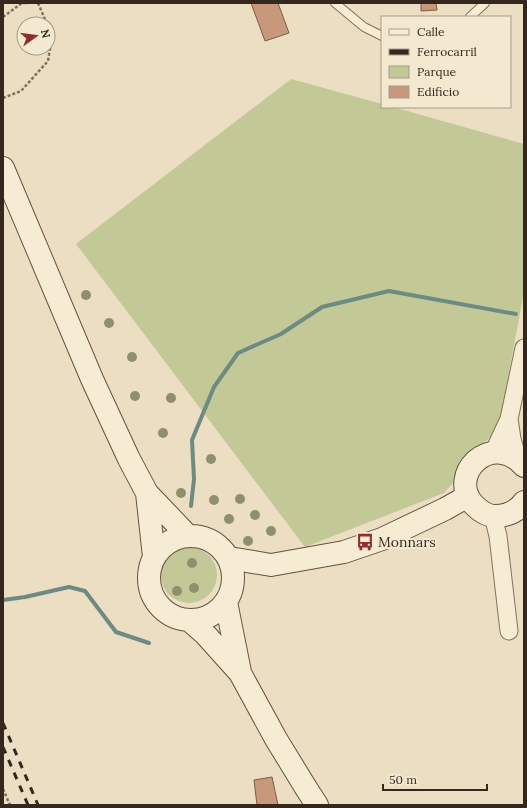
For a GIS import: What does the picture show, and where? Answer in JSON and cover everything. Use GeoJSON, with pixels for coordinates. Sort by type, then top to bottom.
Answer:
{"type":"FeatureCollection","features":[{"type":"Feature","properties":{"kind":"street"},"geometry":{"type":"LineString","coordinates":[[3,168],[92,379],[129,459],[147,493],[187,535]]}},
{"type":"Feature","properties":{"kind":"street"},"geometry":{"type":"LineString","coordinates":[[493,453],[509,419],[524,348]]}},
{"type":"Feature","properties":{"kind":"street"},"geometry":{"type":"LineString","coordinates":[[509,419],[512,439],[521,463]]}},
{"type":"Feature","properties":{"kind":"street"},"geometry":{"type":"LineString","coordinates":[[521,463],[511,455],[502,453],[493,453],[480,458],[470,468],[466,486],[468,496],[472,503],[485,514],[503,516],[513,513],[524,502]]}},
{"type":"Feature","properties":{"kind":"street"},"geometry":{"type":"LineString","coordinates":[[147,493],[154,557]]}},
{"type":"Feature","properties":{"kind":"street"},"geometry":{"type":"LineString","coordinates":[[229,558],[271,565],[344,552],[382,538],[445,509],[468,496]]}},
{"type":"Feature","properties":{"kind":"street"},"geometry":{"type":"LineString","coordinates":[[493,516],[498,536],[509,631]]}},
{"type":"Feature","properties":{"kind":"street"},"geometry":{"type":"LineString","coordinates":[[240,673],[229,594],[234,572],[229,558],[219,545],[204,537],[187,535],[172,540],[162,546],[154,557],[150,570],[150,587],[152,595],[161,607],[173,616],[188,620],[202,619],[215,613],[229,594],[271,565]]}},
{"type":"Feature","properties":{"kind":"street"},"geometry":{"type":"LineString","coordinates":[[188,620],[205,634],[240,673],[276,739],[318,805]]}},
{"type":"Feature","properties":{"kind":"lane"},"geometry":{"type":"LineString","coordinates":[[335,3],[364,27],[381,36]]}},
{"type":"Feature","properties":{"kind":"lane"},"geometry":{"type":"LineString","coordinates":[[471,16],[484,4]]}},
{"type":"Feature","properties":{"kind":"path"},"geometry":{"type":"LineString","coordinates":[[3,17],[22,3],[29,3]]}},
{"type":"Feature","properties":{"kind":"path"},"geometry":{"type":"LineString","coordinates":[[38,3],[44,16]]}},
{"type":"Feature","properties":{"kind":"path"},"geometry":{"type":"LineString","coordinates":[[3,98],[21,91],[48,61],[49,56]]}},
{"type":"Feature","properties":{"kind":"path"},"geometry":{"type":"LineString","coordinates":[[3,790],[10,805]]}},
{"type":"Feature","properties":{"kind":"green space"},"geometry":{"type":"Polygon","coordinates":[[[291,79],[381,104],[381,108],[397,108],[524,144],[524,292],[498,424],[491,436],[458,469],[453,483],[444,493],[305,547],[76,244],[291,79]]]}},
{"type":"Feature","properties":{"kind":"green space"},"geometry":{"type":"Polygon","coordinates":[[[183,547],[195,547],[205,551],[213,559],[217,569],[217,581],[213,591],[205,599],[195,603],[183,603],[173,599],[165,591],[161,581],[161,569],[165,559],[173,551],[183,547]]]}},
{"type":"Feature","properties":{"kind":"building"},"geometry":{"type":"Polygon","coordinates":[[[251,3],[278,3],[289,33],[265,41],[251,3]]]}},
{"type":"Feature","properties":{"kind":"building"},"geometry":{"type":"Polygon","coordinates":[[[421,3],[436,3],[437,10],[421,11],[421,3]]]}},
{"type":"Feature","properties":{"kind":"building"},"geometry":{"type":"Polygon","coordinates":[[[272,777],[278,805],[257,805],[254,780],[272,777]]]}},
{"type":"Feature","properties":{"kind":"waterway"},"geometry":{"type":"LineString","coordinates":[[191,506],[194,479],[192,440],[214,387],[238,353],[281,334],[322,307],[389,291],[516,314]]}},
{"type":"Feature","properties":{"kind":"waterway"},"geometry":{"type":"LineString","coordinates":[[3,600],[25,597],[69,587],[85,591],[116,632],[149,643]]}},
{"type":"Feature","properties":{"kind":"railway"},"geometry":{"type":"LineString","coordinates":[[3,723],[38,805]]}},
{"type":"Feature","properties":{"kind":"railway"},"geometry":{"type":"LineString","coordinates":[[3,747],[28,805]]}},
{"type":"Feature","properties":{"kind":"place","name":"Monnars"},"geometry":{"type":"Point","coordinates":[365,542]}}]}
